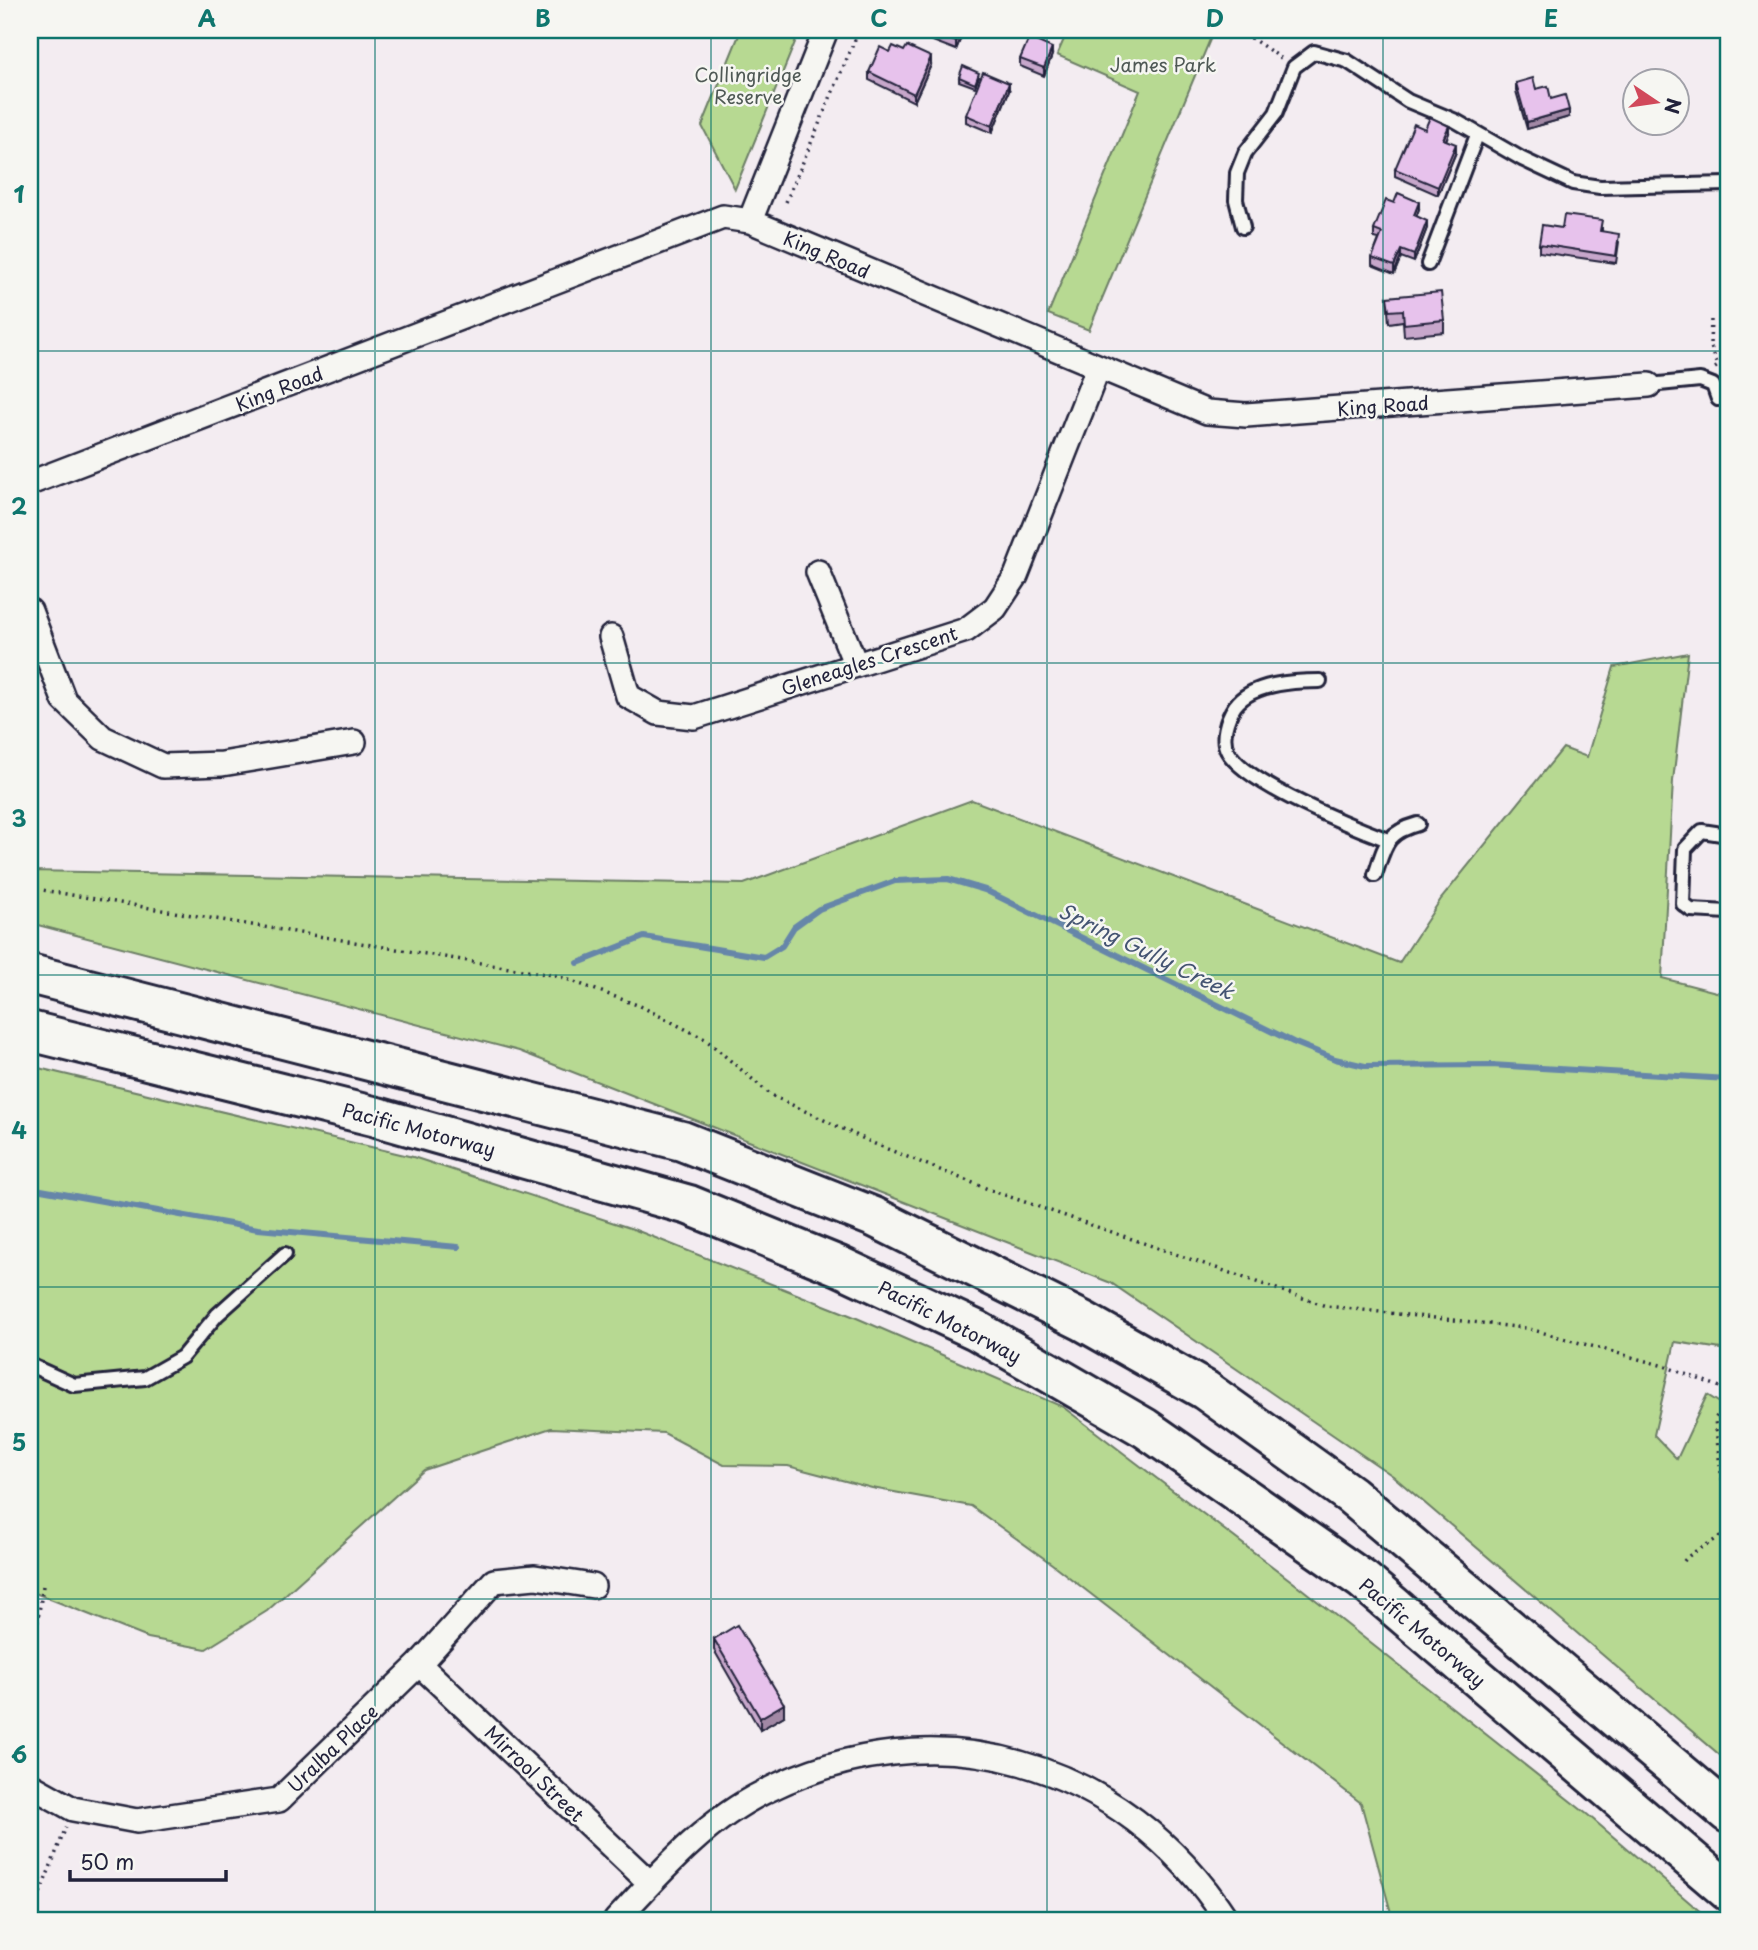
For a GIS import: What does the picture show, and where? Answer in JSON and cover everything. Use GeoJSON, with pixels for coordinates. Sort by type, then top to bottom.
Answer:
{"type":"FeatureCollection","features":[{"type":"Feature","properties":{"kind":"highway"},"geometry":{"type":"LineString","coordinates":[[30,974],[682,1141],[874,1217],[1083,1321],[1205,1390],[1351,1495],[1728,1813]]}},
{"type":"Feature","properties":{"kind":"highway","name":"Pacific Motorway"},"geometry":{"type":"LineString","coordinates":[[30,1031],[377,1117],[689,1205],[839,1266],[976,1330],[1145,1429],[1363,1580],[1728,1891]]}},
{"type":"Feature","properties":{"kind":"street"},"geometry":{"type":"LineString","coordinates":[[750,221],[826,30]]}},
{"type":"Feature","properties":{"kind":"street","name":"King Road"},"geometry":{"type":"LineString","coordinates":[[30,483],[708,222],[732,217],[750,221],[1207,412],[1246,415],[1649,385]]}},
{"type":"Feature","properties":{"kind":"street","name":"Gleneagles Crescent"},"geometry":{"type":"LineString","coordinates":[[611,637],[628,696],[658,713],[694,717],[966,629],[995,608],[1016,576],[1098,368]]}},
{"type":"Feature","properties":{"kind":"street"},"geometry":{"type":"LineString","coordinates":[[818,572],[855,663]]}},
{"type":"Feature","properties":{"kind":"street"},"geometry":{"type":"LineString","coordinates":[[30,611],[64,700],[103,738],[163,765],[222,764],[354,742]]}},
{"type":"Feature","properties":{"kind":"street","name":"Uralba Place"},"geometry":{"type":"LineString","coordinates":[[30,1786],[73,1809],[137,1821],[279,1800],[419,1664],[494,1581],[535,1577],[593,1586]]}},
{"type":"Feature","properties":{"kind":"street","name":"Mirrool Street"},"geometry":{"type":"LineString","coordinates":[[419,1664],[650,1883]]}},
{"type":"Feature","properties":{"kind":"street"},"geometry":{"type":"LineString","coordinates":[[616,1920],[650,1883],[707,1829],[763,1792],[860,1756],[950,1749],[988,1754],[1032,1765],[1096,1793],[1191,1869],[1227,1920]]}},
{"type":"Feature","properties":{"kind":"lane"},"geometry":{"type":"LineString","coordinates":[[1243,227],[1236,200],[1237,173],[1245,153],[1276,113],[1294,67],[1314,52],[1347,61],[1408,100],[1456,121],[1477,135],[1495,141],[1555,175],[1586,186],[1728,184]]}},
{"type":"Feature","properties":{"kind":"lane"},"geometry":{"type":"LineString","coordinates":[[1428,264],[1477,135]]}},
{"type":"Feature","properties":{"kind":"lane"},"geometry":{"type":"LineString","coordinates":[[1649,385],[1700,380],[1713,385],[1718,399]]}},
{"type":"Feature","properties":{"kind":"lane"},"geometry":{"type":"LineString","coordinates":[[1320,681],[1284,683],[1246,695],[1229,718],[1224,736],[1228,752],[1261,779],[1322,813],[1388,840]]}},
{"type":"Feature","properties":{"kind":"lane"},"geometry":{"type":"LineString","coordinates":[[1375,875],[1388,840],[1405,828],[1418,824]]}},
{"type":"Feature","properties":{"kind":"lane"},"geometry":{"type":"LineString","coordinates":[[1728,835],[1702,831],[1685,849],[1683,904],[1691,910],[1728,912]]}},
{"type":"Feature","properties":{"kind":"lane"},"geometry":{"type":"LineString","coordinates":[[30,1365],[74,1385],[145,1378],[181,1357],[217,1315],[285,1254]]}},
{"type":"Feature","properties":{"kind":"path"},"geometry":{"type":"LineString","coordinates":[[786,202],[859,30]]}},
{"type":"Feature","properties":{"kind":"path"},"geometry":{"type":"LineString","coordinates":[[1239,30],[1294,67]]}},
{"type":"Feature","properties":{"kind":"path"},"geometry":{"type":"LineString","coordinates":[[1700,380],[1718,366],[1710,344],[1711,320]]}},
{"type":"Feature","properties":{"kind":"path"},"geometry":{"type":"LineString","coordinates":[[30,888],[558,976],[640,1006],[705,1039],[771,1095],[875,1144],[993,1191],[1326,1306],[1526,1328],[1664,1366],[1728,1390]]}},
{"type":"Feature","properties":{"kind":"path"},"geometry":{"type":"LineString","coordinates":[[1728,1398],[1715,1419],[1728,1508]]}},
{"type":"Feature","properties":{"kind":"path"},"geometry":{"type":"LineString","coordinates":[[1684,1561],[1691,1552],[1720,1537],[1728,1525]]}},
{"type":"Feature","properties":{"kind":"path"},"geometry":{"type":"LineString","coordinates":[[30,1671],[43,1586]]}},
{"type":"Feature","properties":{"kind":"path"},"geometry":{"type":"LineString","coordinates":[[30,1919],[73,1809]]}},
{"type":"Feature","properties":{"kind":"green space","name":"Collingridge Reserve"},"geometry":{"type":"Polygon","coordinates":[[[741,30],[800,30],[735,189],[702,126],[741,30]]]}},
{"type":"Feature","properties":{"kind":"green space","name":"James Park"},"geometry":{"type":"Polygon","coordinates":[[[1068,30],[1214,30],[1089,330],[1048,314],[1140,91],[1057,55],[1068,30]]]}},
{"type":"Feature","properties":{"kind":"green space"},"geometry":{"type":"Polygon","coordinates":[[[1688,653],[1673,781],[1662,978],[1728,995],[1728,1350],[1675,1342],[1654,1435],[1677,1459],[1707,1395],[1728,1408],[1728,1762],[1393,1476],[1111,1283],[519,1051],[30,923],[30,871],[744,884],[972,800],[1399,963],[1441,899],[1563,748],[1587,757],[1614,667],[1688,653]]]}},
{"type":"Feature","properties":{"kind":"green space"},"geometry":{"type":"Polygon","coordinates":[[[30,1066],[413,1157],[633,1229],[852,1316],[1063,1407],[1302,1589],[1588,1815],[1710,1920],[1393,1920],[1361,1803],[1052,1564],[971,1506],[872,1488],[788,1466],[724,1465],[664,1433],[551,1428],[424,1470],[267,1611],[206,1649],[148,1638],[30,1591],[30,1066]]]}},
{"type":"Feature","properties":{"kind":"building"},"geometry":{"type":"Polygon","coordinates":[[[924,30],[961,30],[956,42],[924,30]]]}},
{"type":"Feature","properties":{"kind":"building"},"geometry":{"type":"Polygon","coordinates":[[[1029,38],[1052,48],[1044,68],[1020,59],[1029,38]]]}},
{"type":"Feature","properties":{"kind":"building"},"geometry":{"type":"Polygon","coordinates":[[[893,46],[904,51],[907,46],[931,57],[914,94],[869,72],[880,47],[890,52],[893,46]]]}},
{"type":"Feature","properties":{"kind":"building"},"geometry":{"type":"Polygon","coordinates":[[[963,66],[979,73],[975,84],[959,77],[963,66]]]}},
{"type":"Feature","properties":{"kind":"building"},"geometry":{"type":"Polygon","coordinates":[[[983,72],[1009,83],[992,126],[966,115],[983,72]]]}},
{"type":"Feature","properties":{"kind":"building"},"geometry":{"type":"Polygon","coordinates":[[[1533,78],[1536,89],[1548,86],[1551,99],[1565,95],[1569,110],[1527,122],[1516,83],[1533,78]]]}},
{"type":"Feature","properties":{"kind":"building"},"geometry":{"type":"Polygon","coordinates":[[[1430,117],[1449,126],[1443,139],[1456,144],[1438,187],[1395,169],[1414,124],[1425,129],[1430,117]]]}},
{"type":"Feature","properties":{"kind":"building"},"geometry":{"type":"Polygon","coordinates":[[[1398,193],[1419,202],[1414,215],[1427,221],[1414,255],[1401,250],[1394,266],[1372,258],[1382,233],[1374,230],[1386,200],[1394,203],[1398,193]]]}},
{"type":"Feature","properties":{"kind":"building"},"geometry":{"type":"Polygon","coordinates":[[[1564,215],[1602,220],[1600,231],[1619,234],[1616,256],[1539,244],[1542,225],[1562,228],[1564,215]]]}},
{"type":"Feature","properties":{"kind":"building"},"geometry":{"type":"Polygon","coordinates":[[[1441,292],[1444,320],[1404,324],[1403,310],[1389,311],[1387,297],[1441,292]]]}},
{"type":"Feature","properties":{"kind":"building"},"geometry":{"type":"Polygon","coordinates":[[[737,1625],[784,1704],[760,1718],[714,1639],[737,1625]]]}},
{"type":"Feature","properties":{"kind":"waterway","name":"Spring Gully Creek"},"geometry":{"type":"LineString","coordinates":[[578,963],[644,937],[764,957],[782,946],[794,927],[819,909],[895,881],[948,879],[985,890],[1293,1042],[1335,1059],[1365,1066],[1491,1065],[1728,1079]]}},
{"type":"Feature","properties":{"kind":"waterway","name":"Spring Gully Creek"},"geometry":{"type":"LineString","coordinates":[[30,1188],[258,1229],[458,1247]]}}]}
